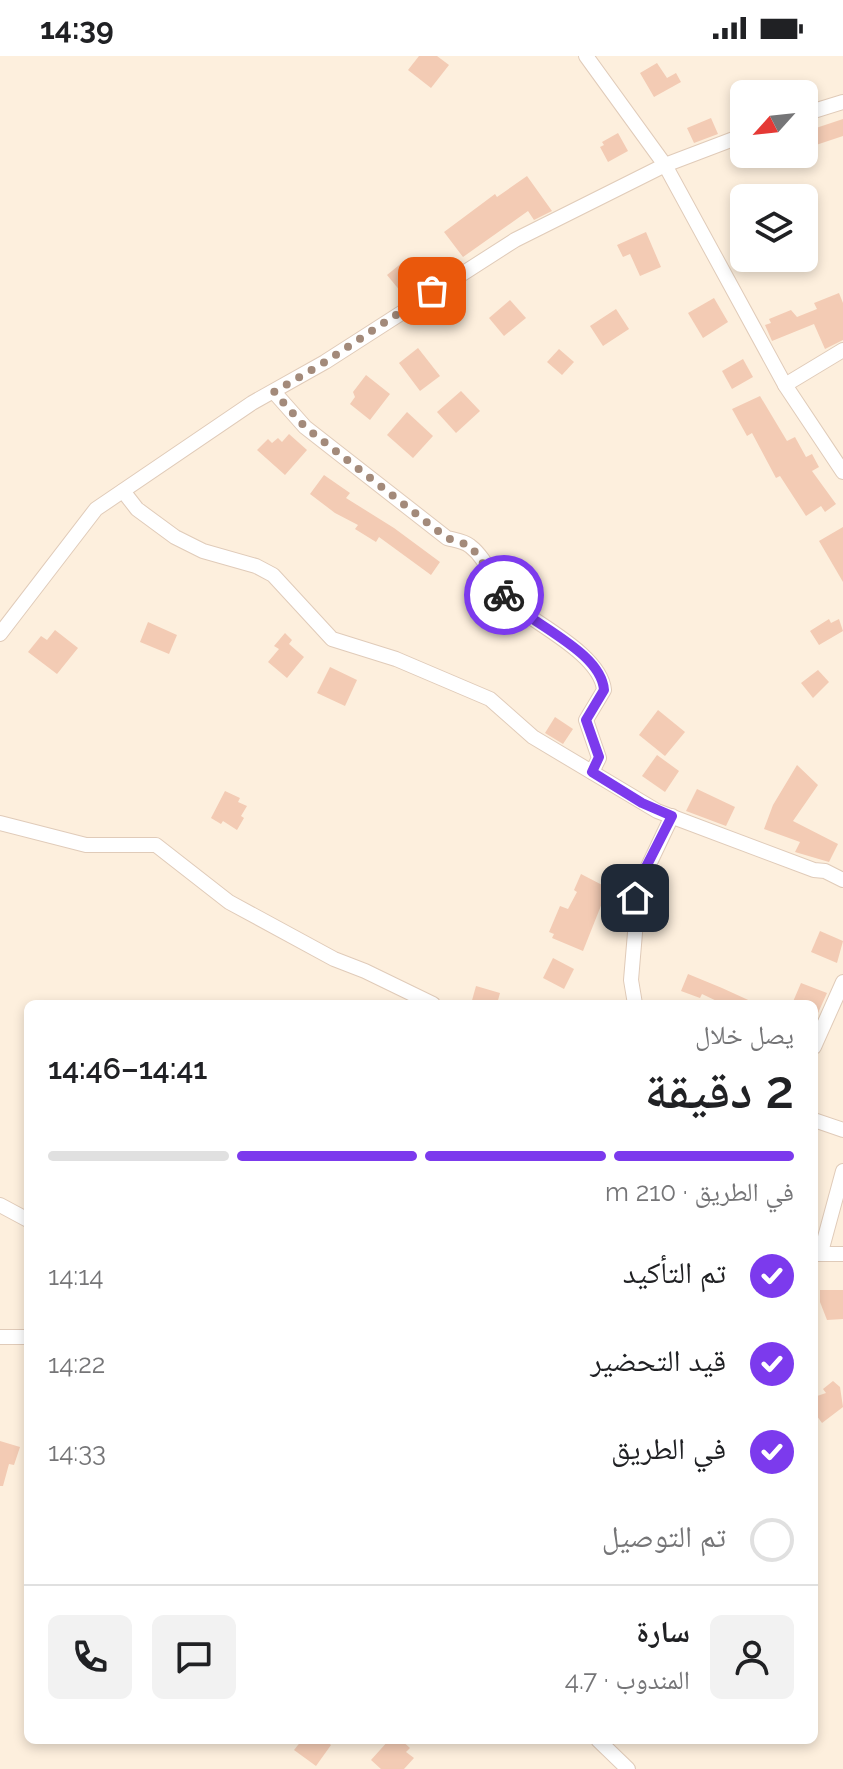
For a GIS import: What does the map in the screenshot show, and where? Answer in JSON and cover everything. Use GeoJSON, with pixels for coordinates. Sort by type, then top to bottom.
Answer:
{"type":"FeatureCollection","features":[{"type":"Feature","properties":{"kind":"street"},"geometry":{"type":"LineString","coordinates":[[586,56],[665,165],[785,385],[843,472]]}},
{"type":"Feature","properties":{"kind":"street"},"geometry":{"type":"LineString","coordinates":[[818,110],[843,102]]}},
{"type":"Feature","properties":{"kind":"street"},"geometry":{"type":"LineString","coordinates":[[0,634],[96,509],[252,403],[325,362],[515,240],[665,165],[730,140]]}},
{"type":"Feature","properties":{"kind":"street"},"geometry":{"type":"LineString","coordinates":[[785,385],[843,350]]}},
{"type":"Feature","properties":{"kind":"street"},"geometry":{"type":"LineString","coordinates":[[274,392],[310,432],[447,538],[471,546],[508,600],[593,666],[604,684],[604,690],[586,720],[599,757],[592,772]]}},
{"type":"Feature","properties":{"kind":"street"},"geometry":{"type":"LineString","coordinates":[[123,491],[137,509],[188,544],[256,566],[273,575],[332,639],[408,664],[490,699],[533,737],[642,803],[843,880]]}},
{"type":"Feature","properties":{"kind":"street"},"geometry":{"type":"LineString","coordinates":[[634,1000],[631,980],[635,894],[672,816]]}},
{"type":"Feature","properties":{"kind":"street"},"geometry":{"type":"LineString","coordinates":[[0,823],[86,845],[156,845],[229,902],[334,959],[425,1000]]}},
{"type":"Feature","properties":{"kind":"street"},"geometry":{"type":"LineString","coordinates":[[818,1038],[843,982]]}},
{"type":"Feature","properties":{"kind":"street"},"geometry":{"type":"LineString","coordinates":[[818,1121],[843,1130]]}},
{"type":"Feature","properties":{"kind":"street"},"geometry":{"type":"LineString","coordinates":[[843,1171],[818,1253],[843,1254]]}},
{"type":"Feature","properties":{"kind":"street"},"geometry":{"type":"LineString","coordinates":[[0,1205],[24,1218]]}},
{"type":"Feature","properties":{"kind":"street"},"geometry":{"type":"LineString","coordinates":[[0,1337],[24,1337]]}},
{"type":"Feature","properties":{"kind":"street"},"geometry":{"type":"LineString","coordinates":[[602,1744],[628,1769]]}},
{"type":"Feature","properties":{"kind":"building"},"geometry":{"type":"Polygon","coordinates":[[[419,56],[437,56],[449,65],[431,88],[408,70],[419,56]]]}},
{"type":"Feature","properties":{"kind":"building"},"geometry":{"type":"Polygon","coordinates":[[[657,63],[667,78],[676,73],[681,82],[654,97],[640,73],[657,63]]]}},
{"type":"Feature","properties":{"kind":"building"},"geometry":{"type":"Polygon","coordinates":[[[711,118],[718,134],[694,143],[687,128],[711,118]]]}},
{"type":"Feature","properties":{"kind":"building"},"geometry":{"type":"Polygon","coordinates":[[[843,119],[843,136],[818,144],[818,127],[843,119]]]}},
{"type":"Feature","properties":{"kind":"building"},"geometry":{"type":"Polygon","coordinates":[[[618,133],[628,151],[608,162],[600,147],[604,145],[602,142],[618,133]]]}},
{"type":"Feature","properties":{"kind":"building"},"geometry":{"type":"Polygon","coordinates":[[[527,176],[552,211],[534,220],[528,211],[463,257],[444,232],[495,194],[497,197],[527,176]]]}},
{"type":"Feature","properties":{"kind":"building"},"geometry":{"type":"Polygon","coordinates":[[[646,232],[661,267],[640,276],[630,254],[623,257],[617,245],[646,232]]]}},
{"type":"Feature","properties":{"kind":"building"},"geometry":{"type":"Polygon","coordinates":[[[409,257],[429,283],[406,298],[387,275],[409,257]]]}},
{"type":"Feature","properties":{"kind":"building"},"geometry":{"type":"Polygon","coordinates":[[[839,293],[843,303],[843,340],[825,349],[814,324],[772,341],[765,325],[771,323],[769,319],[791,310],[797,317],[817,309],[814,303],[839,293]]]}},
{"type":"Feature","properties":{"kind":"building"},"geometry":{"type":"Polygon","coordinates":[[[714,298],[728,322],[703,338],[688,313],[714,298]]]}},
{"type":"Feature","properties":{"kind":"building"},"geometry":{"type":"Polygon","coordinates":[[[510,300],[526,318],[504,336],[489,318],[510,300]]]}},
{"type":"Feature","properties":{"kind":"building"},"geometry":{"type":"Polygon","coordinates":[[[616,309],[629,329],[603,346],[590,326],[616,309]]]}},
{"type":"Feature","properties":{"kind":"building"},"geometry":{"type":"Polygon","coordinates":[[[418,348],[440,376],[420,391],[399,363],[418,348]]]}},
{"type":"Feature","properties":{"kind":"building"},"geometry":{"type":"Polygon","coordinates":[[[559,349],[574,362],[562,375],[547,362],[559,349]]]}},
{"type":"Feature","properties":{"kind":"building"},"geometry":{"type":"Polygon","coordinates":[[[743,359],[753,377],[732,389],[722,371],[743,359]]]}},
{"type":"Feature","properties":{"kind":"building"},"geometry":{"type":"Polygon","coordinates":[[[366,375],[390,394],[370,420],[350,404],[355,397],[353,392],[366,375]]]}},
{"type":"Feature","properties":{"kind":"building"},"geometry":{"type":"Polygon","coordinates":[[[461,391],[480,411],[456,433],[437,412],[461,391]]]}},
{"type":"Feature","properties":{"kind":"building"},"geometry":{"type":"Polygon","coordinates":[[[760,396],[787,441],[795,437],[806,457],[812,454],[819,467],[812,471],[836,504],[825,512],[821,506],[806,516],[780,476],[776,478],[752,433],[747,436],[732,409],[760,396]]]}},
{"type":"Feature","properties":{"kind":"building"},"geometry":{"type":"Polygon","coordinates":[[[407,412],[433,436],[413,458],[387,435],[407,412]]]}},
{"type":"Feature","properties":{"kind":"building"},"geometry":{"type":"Polygon","coordinates":[[[289,434],[307,450],[285,475],[257,450],[268,439],[272,443],[278,438],[282,442],[289,434]]]}},
{"type":"Feature","properties":{"kind":"building"},"geometry":{"type":"Polygon","coordinates":[[[324,475],[350,493],[346,498],[440,562],[431,575],[379,537],[376,542],[355,529],[358,525],[310,494],[324,475]]]}},
{"type":"Feature","properties":{"kind":"building"},"geometry":{"type":"Polygon","coordinates":[[[843,527],[843,582],[819,541],[843,527]]]}},
{"type":"Feature","properties":{"kind":"building"},"geometry":{"type":"Polygon","coordinates":[[[829,619],[831,623],[839,619],[843,631],[819,645],[810,631],[829,619]]]}},
{"type":"Feature","properties":{"kind":"building"},"geometry":{"type":"Polygon","coordinates":[[[148,622],[177,635],[169,654],[140,642],[148,622]]]}},
{"type":"Feature","properties":{"kind":"building"},"geometry":{"type":"Polygon","coordinates":[[[55,630],[78,648],[57,674],[28,652],[41,636],[47,640],[55,630]]]}},
{"type":"Feature","properties":{"kind":"building"},"geometry":{"type":"Polygon","coordinates":[[[285,633],[292,640],[289,644],[304,657],[287,678],[268,662],[279,649],[274,646],[285,633]]]}},
{"type":"Feature","properties":{"kind":"building"},"geometry":{"type":"Polygon","coordinates":[[[330,667],[357,680],[345,706],[317,693],[330,667]]]}},
{"type":"Feature","properties":{"kind":"building"},"geometry":{"type":"Polygon","coordinates":[[[818,670],[829,682],[813,698],[801,683],[818,670]]]}},
{"type":"Feature","properties":{"kind":"building"},"geometry":{"type":"Polygon","coordinates":[[[658,710],[685,732],[665,756],[639,735],[658,710]]]}},
{"type":"Feature","properties":{"kind":"building"},"geometry":{"type":"Polygon","coordinates":[[[555,717],[573,729],[563,744],[545,733],[555,717]]]}},
{"type":"Feature","properties":{"kind":"building"},"geometry":{"type":"Polygon","coordinates":[[[657,755],[679,771],[665,792],[642,776],[657,755]]]}},
{"type":"Feature","properties":{"kind":"building"},"geometry":{"type":"Polygon","coordinates":[[[797,765],[818,785],[793,821],[838,844],[829,862],[795,852],[800,842],[764,829],[773,805],[797,765]]]}},
{"type":"Feature","properties":{"kind":"building"},"geometry":{"type":"Polygon","coordinates":[[[697,789],[735,807],[726,826],[686,811],[697,789]]]}},
{"type":"Feature","properties":{"kind":"building"},"geometry":{"type":"Polygon","coordinates":[[[225,791],[240,798],[238,802],[247,806],[237,830],[211,818],[225,791]]]}},
{"type":"Feature","properties":{"kind":"building"},"geometry":{"type":"Polygon","coordinates":[[[581,874],[608,888],[583,951],[552,938],[554,934],[549,932],[560,906],[568,909],[577,892],[574,890],[581,874]]]}},
{"type":"Feature","properties":{"kind":"building"},"geometry":{"type":"Polygon","coordinates":[[[820,931],[843,941],[837,963],[811,952],[820,931]]]}},
{"type":"Feature","properties":{"kind":"building"},"geometry":{"type":"Polygon","coordinates":[[[553,958],[574,969],[564,989],[543,978],[553,958]]]}},
{"type":"Feature","properties":{"kind":"building"},"geometry":{"type":"Polygon","coordinates":[[[688,974],[748,1000],[715,1000],[702,994],[700,998],[681,991],[688,974]]]}},
{"type":"Feature","properties":{"kind":"building"},"geometry":{"type":"Polygon","coordinates":[[[801,983],[827,993],[818,1013],[818,1000],[794,1000],[801,983]]]}},
{"type":"Feature","properties":{"kind":"building"},"geometry":{"type":"Polygon","coordinates":[[[476,986],[500,993],[498,1000],[472,1000],[476,986]]]}},
{"type":"Feature","properties":{"kind":"building"},"geometry":{"type":"Polygon","coordinates":[[[820,1290],[843,1290],[843,1319],[827,1320],[820,1302],[820,1290]]]}},
{"type":"Feature","properties":{"kind":"building"},"geometry":{"type":"Polygon","coordinates":[[[833,1381],[840,1387],[843,1407],[822,1423],[818,1418],[818,1396],[826,1393],[823,1389],[833,1381]]]}},
{"type":"Feature","properties":{"kind":"building"},"geometry":{"type":"Polygon","coordinates":[[[0,1441],[20,1447],[14,1465],[9,1464],[3,1486],[0,1486],[0,1441]]]}},
{"type":"Feature","properties":{"kind":"building"},"geometry":{"type":"Polygon","coordinates":[[[299,1744],[331,1745],[316,1766],[294,1750],[299,1744]]]}},
{"type":"Feature","properties":{"kind":"building"},"geometry":{"type":"Polygon","coordinates":[[[385,1744],[406,1744],[410,1748],[406,1752],[414,1758],[404,1769],[381,1769],[371,1760],[385,1744]]]}},
{"type":"Feature","properties":{"kind":"way so far"},"geometry":{"type":"LineString","coordinates":[[432,291],[274,392],[310,432],[447,538],[471,546],[504,595]]}},
{"type":"Feature","properties":{"kind":"route"},"geometry":{"type":"LineString","coordinates":[[504,595],[513,605],[582,655],[604,684],[604,690],[586,720],[599,757],[592,772],[642,803],[672,816],[646,867],[635,898]]}}]}
